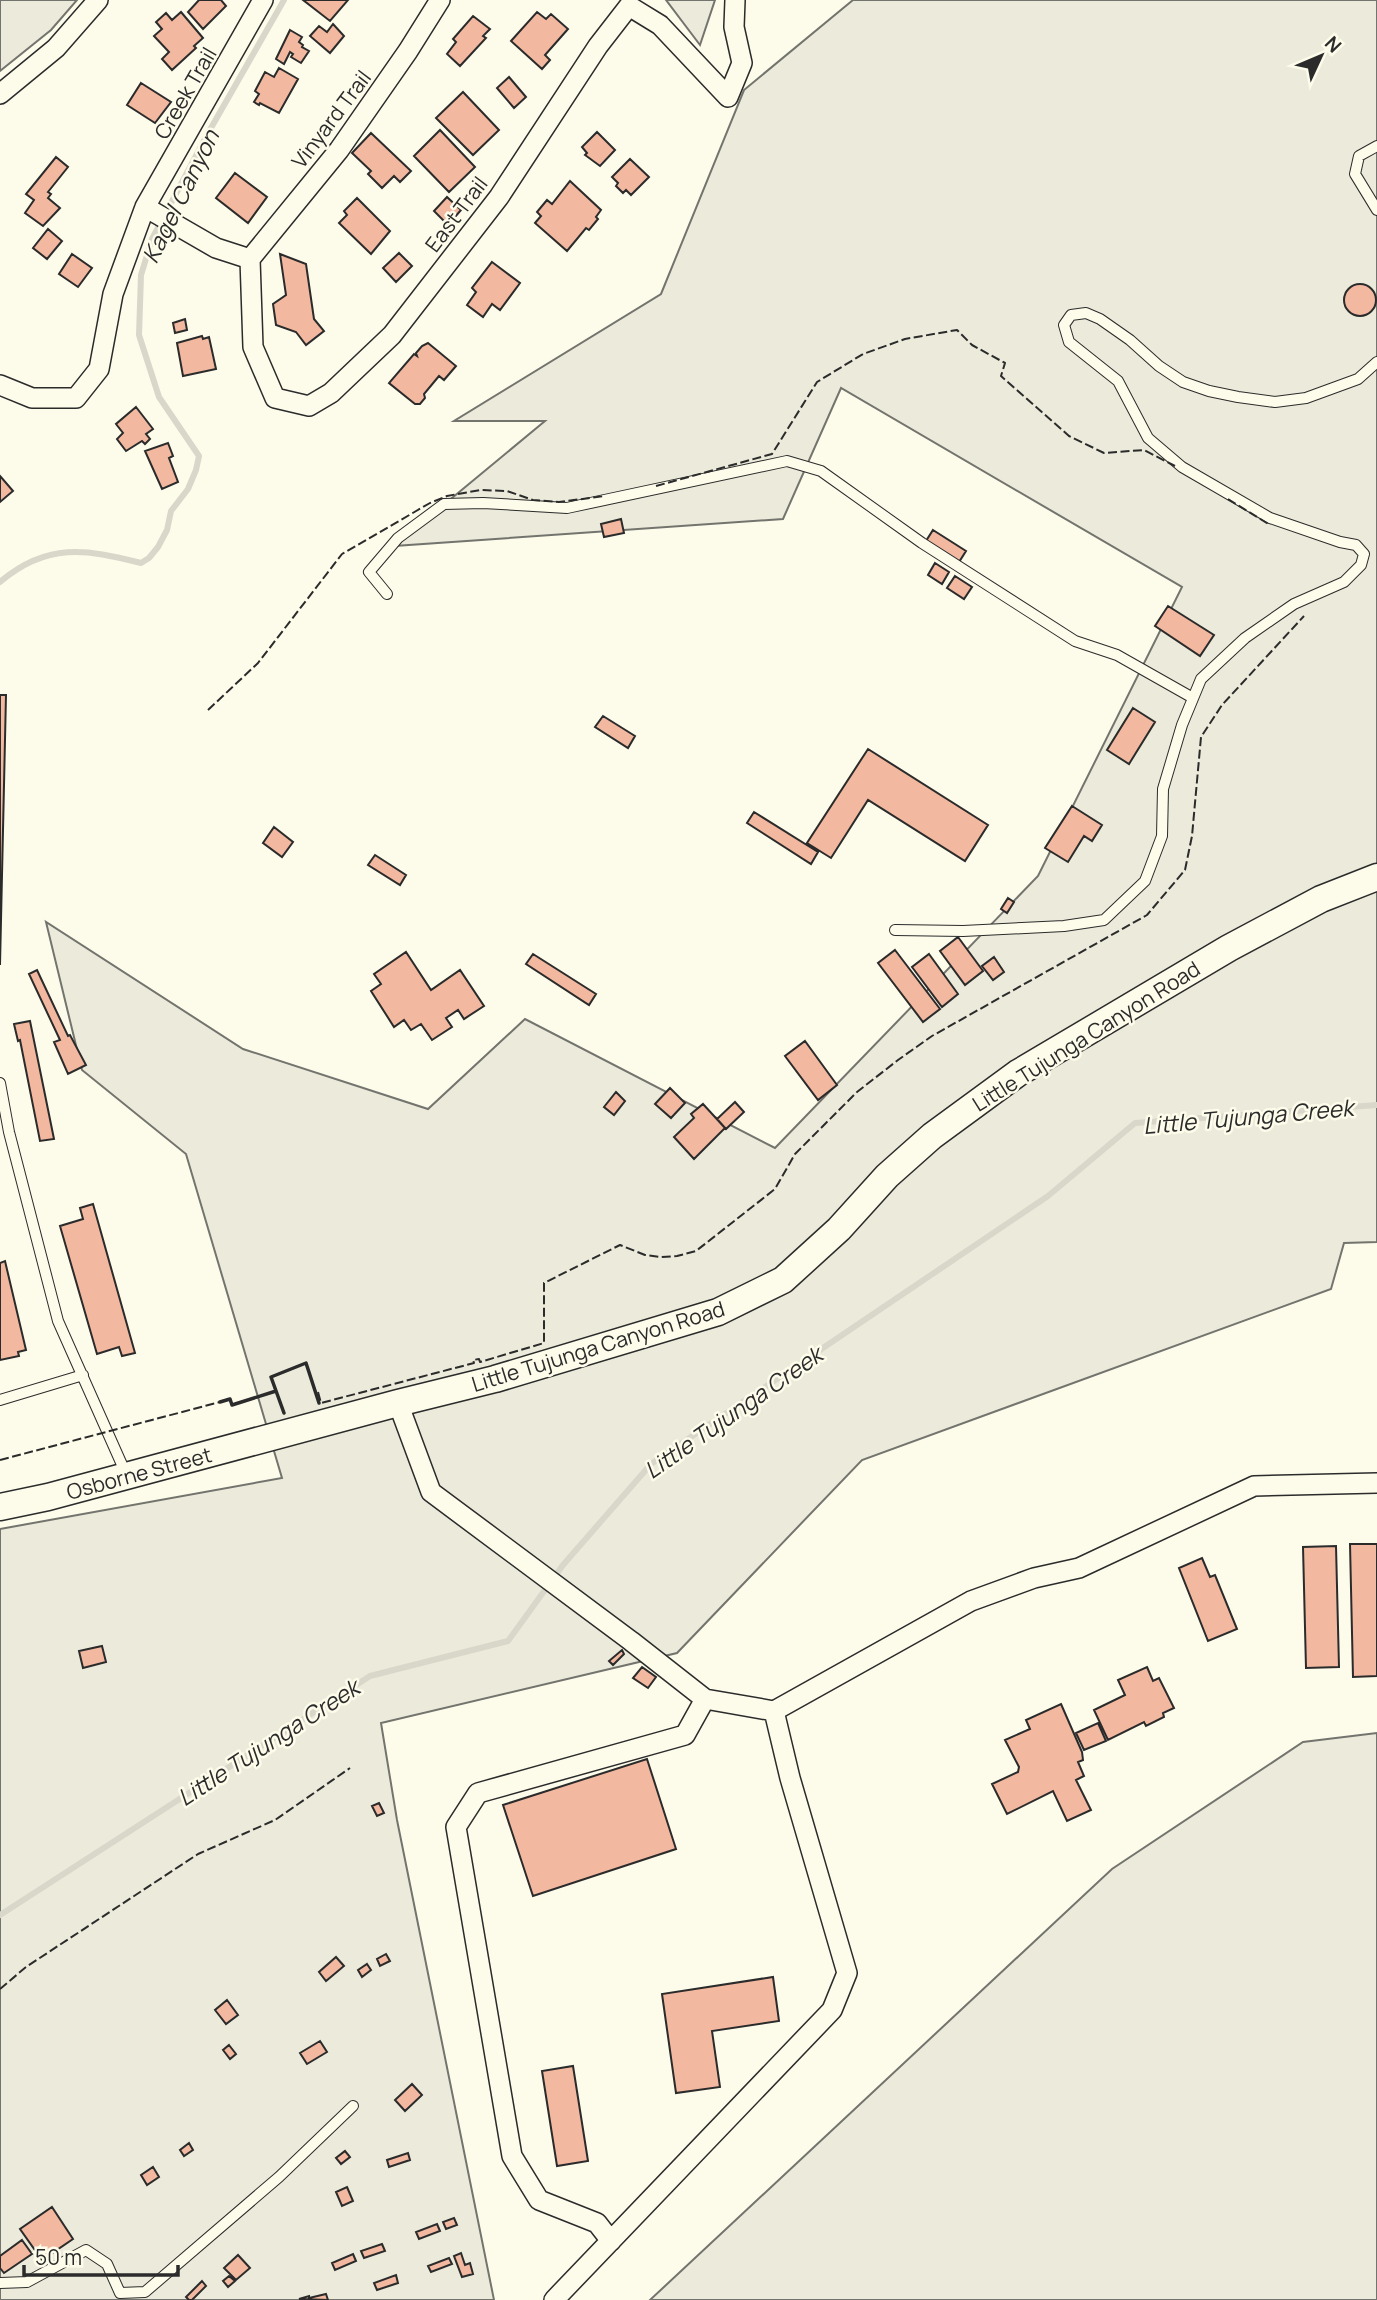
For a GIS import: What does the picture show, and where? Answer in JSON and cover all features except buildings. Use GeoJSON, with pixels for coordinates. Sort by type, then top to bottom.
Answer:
{"type":"FeatureCollection","features":[{"type":"Feature","properties":{"kind":"main road","name":"Little Tujunga Canyon Road"},"geometry":{"type":"LineString","coordinates":[[278,1436],[495,1379],[718,1312],[783,1280],[839,1229],[887,1176],[932,1136],[1018,1073],[1228,948],[1321,900],[1377,877]]}},
{"type":"Feature","properties":{"kind":"main road","name":"Osborne Street"},"geometry":{"type":"LineString","coordinates":[[0,1507],[48,1497],[278,1436]]}},
{"type":"Feature","properties":{"kind":"street"},"geometry":{"type":"LineString","coordinates":[[0,94],[56,48],[98,0]]}},
{"type":"Feature","properties":{"kind":"street","name":"Creek Trail"},"geometry":{"type":"LineString","coordinates":[[148,209],[263,0]]}},
{"type":"Feature","properties":{"kind":"street","name":"Vinyard Trail"},"geometry":{"type":"LineString","coordinates":[[250,258],[338,150],[408,51],[440,0]]}},
{"type":"Feature","properties":{"kind":"street","name":"East Trail"},"geometry":{"type":"LineString","coordinates":[[250,258],[253,347],[275,398],[309,406],[331,393],[392,335],[499,197],[598,46],[629,6],[660,25],[728,97],[742,63],[734,27],[735,0]]}},
{"type":"Feature","properties":{"kind":"street"},"geometry":{"type":"LineString","coordinates":[[0,385],[32,398],[76,398],[99,369],[113,294],[148,209],[216,248],[250,258]]}},
{"type":"Feature","properties":{"kind":"street"},"geometry":{"type":"LineString","coordinates":[[398,1403],[432,1492],[705,1699],[774,1711],[971,1601],[1034,1578],[1079,1569],[1254,1486],[1377,1483]]}},
{"type":"Feature","properties":{"kind":"street"},"geometry":{"type":"LineString","coordinates":[[611,2241],[597,2223],[539,2200],[512,2157],[456,1827],[478,1793],[685,1735],[705,1699]]}},
{"type":"Feature","properties":{"kind":"street"},"geometry":{"type":"LineString","coordinates":[[554,2300],[832,2010],[847,1973],[790,1778],[774,1711]]}},
{"type":"Feature","properties":{"kind":"lane"},"geometry":{"type":"LineString","coordinates":[[1377,146],[1359,156],[1355,174],[1377,210]]}},
{"type":"Feature","properties":{"kind":"lane"},"geometry":{"type":"LineString","coordinates":[[895,930],[963,931],[1064,926],[1104,920],[1145,881],[1162,836],[1163,789],[1182,725],[1201,679],[1245,638],[1294,604],[1344,582],[1361,565],[1364,554],[1356,545],[1270,518],[1182,467],[1148,438],[1118,381],[1069,342],[1064,325],[1072,315],[1086,313],[1130,340],[1159,366],[1183,382],[1209,391],[1275,402],[1306,398],[1358,380],[1377,362]]}},
{"type":"Feature","properties":{"kind":"lane"},"geometry":{"type":"LineString","coordinates":[[387,594],[369,572],[398,538],[444,504],[483,503],[567,508],[787,461],[821,471],[922,543],[1075,641],[1116,655],[1193,698]]}},
{"type":"Feature","properties":{"kind":"lane"},"geometry":{"type":"LineString","coordinates":[[0,1083],[9,1132],[58,1321],[127,1476]]}},
{"type":"Feature","properties":{"kind":"lane"},"geometry":{"type":"LineString","coordinates":[[0,1400],[83,1375]]}},
{"type":"Feature","properties":{"kind":"lane"},"geometry":{"type":"LineString","coordinates":[[0,2283],[27,2282],[86,2250],[107,2264],[120,2293],[145,2292],[279,2178],[353,2106]]}},
{"type":"Feature","properties":{"kind":"shaded area"},"geometry":{"type":"Polygon","coordinates":[[[0,0],[77,0],[51,30],[0,71],[0,0]]]}},
{"type":"Feature","properties":{"kind":"shaded area"},"geometry":{"type":"Polygon","coordinates":[[[666,0],[715,0],[700,45],[666,0]]]}},
{"type":"Feature","properties":{"kind":"shaded area"},"geometry":{"type":"Polygon","coordinates":[[[853,0],[1377,0],[1377,1242],[1344,1243],[1331,1289],[862,1460],[677,1653],[381,1723],[397,1820],[494,2300],[0,2300],[0,1529],[282,1478],[186,1154],[82,1070],[46,922],[243,1049],[428,1109],[525,1019],[775,1148],[1038,876],[1182,587],[841,388],[783,519],[394,546],[545,421],[454,421],[661,294],[744,90],[853,0]]]}},
{"type":"Feature","properties":{"kind":"shaded area"},"geometry":{"type":"Polygon","coordinates":[[[1377,1733],[1377,2300],[650,2300],[1112,1869],[1303,1742],[1377,1733]]]}},
{"type":"Feature","properties":{"kind":"waterway","name":"Kagel Canyon"},"geometry":{"type":"LineString","coordinates":[[0,582],[34,560],[68,552],[102,554],[141,563],[158,547],[167,530],[171,511],[188,489],[199,456],[159,397],[139,335],[141,275],[152,239],[207,135],[284,0]]}},
{"type":"Feature","properties":{"kind":"waterway","name":"Little Tujunga Creek"},"geometry":{"type":"LineString","coordinates":[[0,1915],[370,1676],[508,1641],[563,1565],[651,1464],[1048,1196],[1135,1123],[1377,1105]]}},
{"type":"Feature","properties":{"kind":"fence"},"geometry":{"type":"LineString","coordinates":[[656,486],[772,454],[817,382],[863,354],[905,339],[957,330],[972,345],[1005,363],[1001,376],[1069,436],[1104,453],[1144,450],[1175,466]]}},
{"type":"Feature","properties":{"kind":"fence"},"geometry":{"type":"LineString","coordinates":[[208,710],[258,663],[342,554],[430,503],[447,496],[480,490],[507,491],[533,500],[559,502],[605,496]]}},
{"type":"Feature","properties":{"kind":"fence"},"geometry":{"type":"LineString","coordinates":[[1228,499],[1270,525]]}},
{"type":"Feature","properties":{"kind":"fence"},"geometry":{"type":"LineString","coordinates":[[318,1392],[321,1403],[544,1343],[544,1283],[620,1245],[645,1255],[661,1257],[696,1251],[775,1189],[795,1154],[857,1092],[898,1060],[932,1036],[1147,915],[1185,870],[1192,836],[1201,737],[1222,705],[1304,616]]}},
{"type":"Feature","properties":{"kind":"fence"},"geometry":{"type":"LineString","coordinates":[[0,1460],[220,1402]]}},
{"type":"Feature","properties":{"kind":"fence"},"geometry":{"type":"LineString","coordinates":[[0,1989],[26,1967],[198,1854],[275,1820],[350,1768]]}},
{"type":"Feature","properties":{"kind":"wall"},"geometry":{"type":"LineString","coordinates":[[284,1413],[271,1377],[306,1363],[319,1403]]}},
{"type":"Feature","properties":{"kind":"wall"},"geometry":{"type":"LineString","coordinates":[[220,1402],[230,1399],[232,1405],[276,1391]]}}]}
